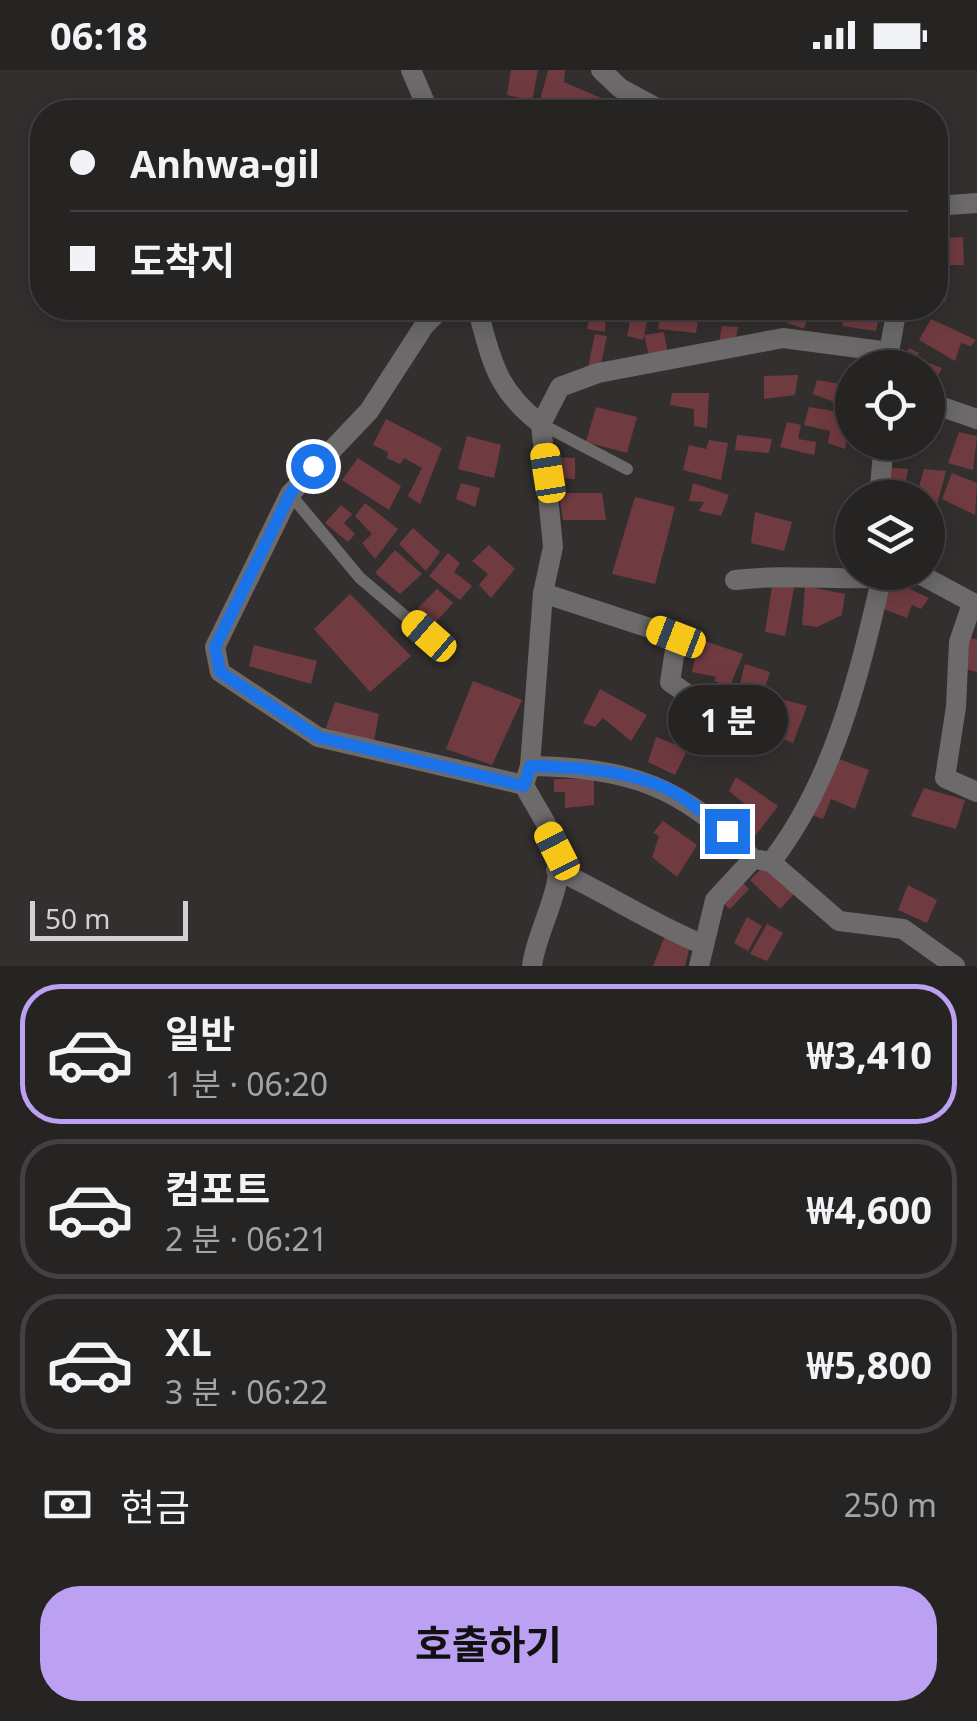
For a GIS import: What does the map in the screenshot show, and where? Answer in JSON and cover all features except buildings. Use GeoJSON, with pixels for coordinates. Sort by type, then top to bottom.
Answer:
{"type":"FeatureCollection","features":[{"type":"Feature","properties":{"kind":"street"},"geometry":{"type":"LineString","coordinates":[[411,70],[425,100]]}},
{"type":"Feature","properties":{"kind":"street"},"geometry":{"type":"LineString","coordinates":[[600,70],[620,88],[642,100]]}},
{"type":"Feature","properties":{"kind":"street"},"geometry":{"type":"LineString","coordinates":[[948,205],[977,203]]}},
{"type":"Feature","properties":{"kind":"street"},"geometry":{"type":"LineString","coordinates":[[430,320],[369,411],[290,494],[215,647],[220,672],[318,737],[527,776],[567,767],[671,790],[839,921],[903,929],[955,966]]}},
{"type":"Feature","properties":{"kind":"street"},"geometry":{"type":"LineString","coordinates":[[480,320],[498,382],[517,406],[541,424]]}},
{"type":"Feature","properties":{"kind":"street"},"geometry":{"type":"LineString","coordinates":[[891,350],[895,320]]}},
{"type":"Feature","properties":{"kind":"street"},"geometry":{"type":"LineString","coordinates":[[532,966],[556,870],[557,851],[527,776],[543,593],[553,546],[541,424],[560,387],[598,373],[784,338],[842,350]]}},
{"type":"Feature","properties":{"kind":"street"},"geometry":{"type":"LineString","coordinates":[[945,408],[977,419]]}},
{"type":"Feature","properties":{"kind":"street"},"geometry":{"type":"LineString","coordinates":[[735,580],[776,575],[835,580]]}},
{"type":"Feature","properties":{"kind":"street"},"geometry":{"type":"LineString","coordinates":[[945,588],[975,605],[959,642],[956,707],[944,778],[977,792]]}},
{"type":"Feature","properties":{"kind":"street"},"geometry":{"type":"LineString","coordinates":[[556,870],[618,898],[702,956],[715,900],[786,844],[832,751],[860,669],[878,590]]}},
{"type":"Feature","properties":{"kind":"street"},"geometry":{"type":"LineString","coordinates":[[543,593],[676,637],[670,682],[703,705],[724,706]]}},
{"type":"Feature","properties":{"kind":"lane"},"geometry":{"type":"LineString","coordinates":[[541,424],[627,469]]}},
{"type":"Feature","properties":{"kind":"lane"},"geometry":{"type":"LineString","coordinates":[[290,494],[360,578],[444,649]]}},
{"type":"Feature","properties":{"kind":"route"},"geometry":{"type":"LineString","coordinates":[[313,466],[290,494],[215,647],[220,672],[240,689],[285,713],[318,737],[524,786],[530,766],[567,767],[626,777],[671,790],[727,831]]}}]}
